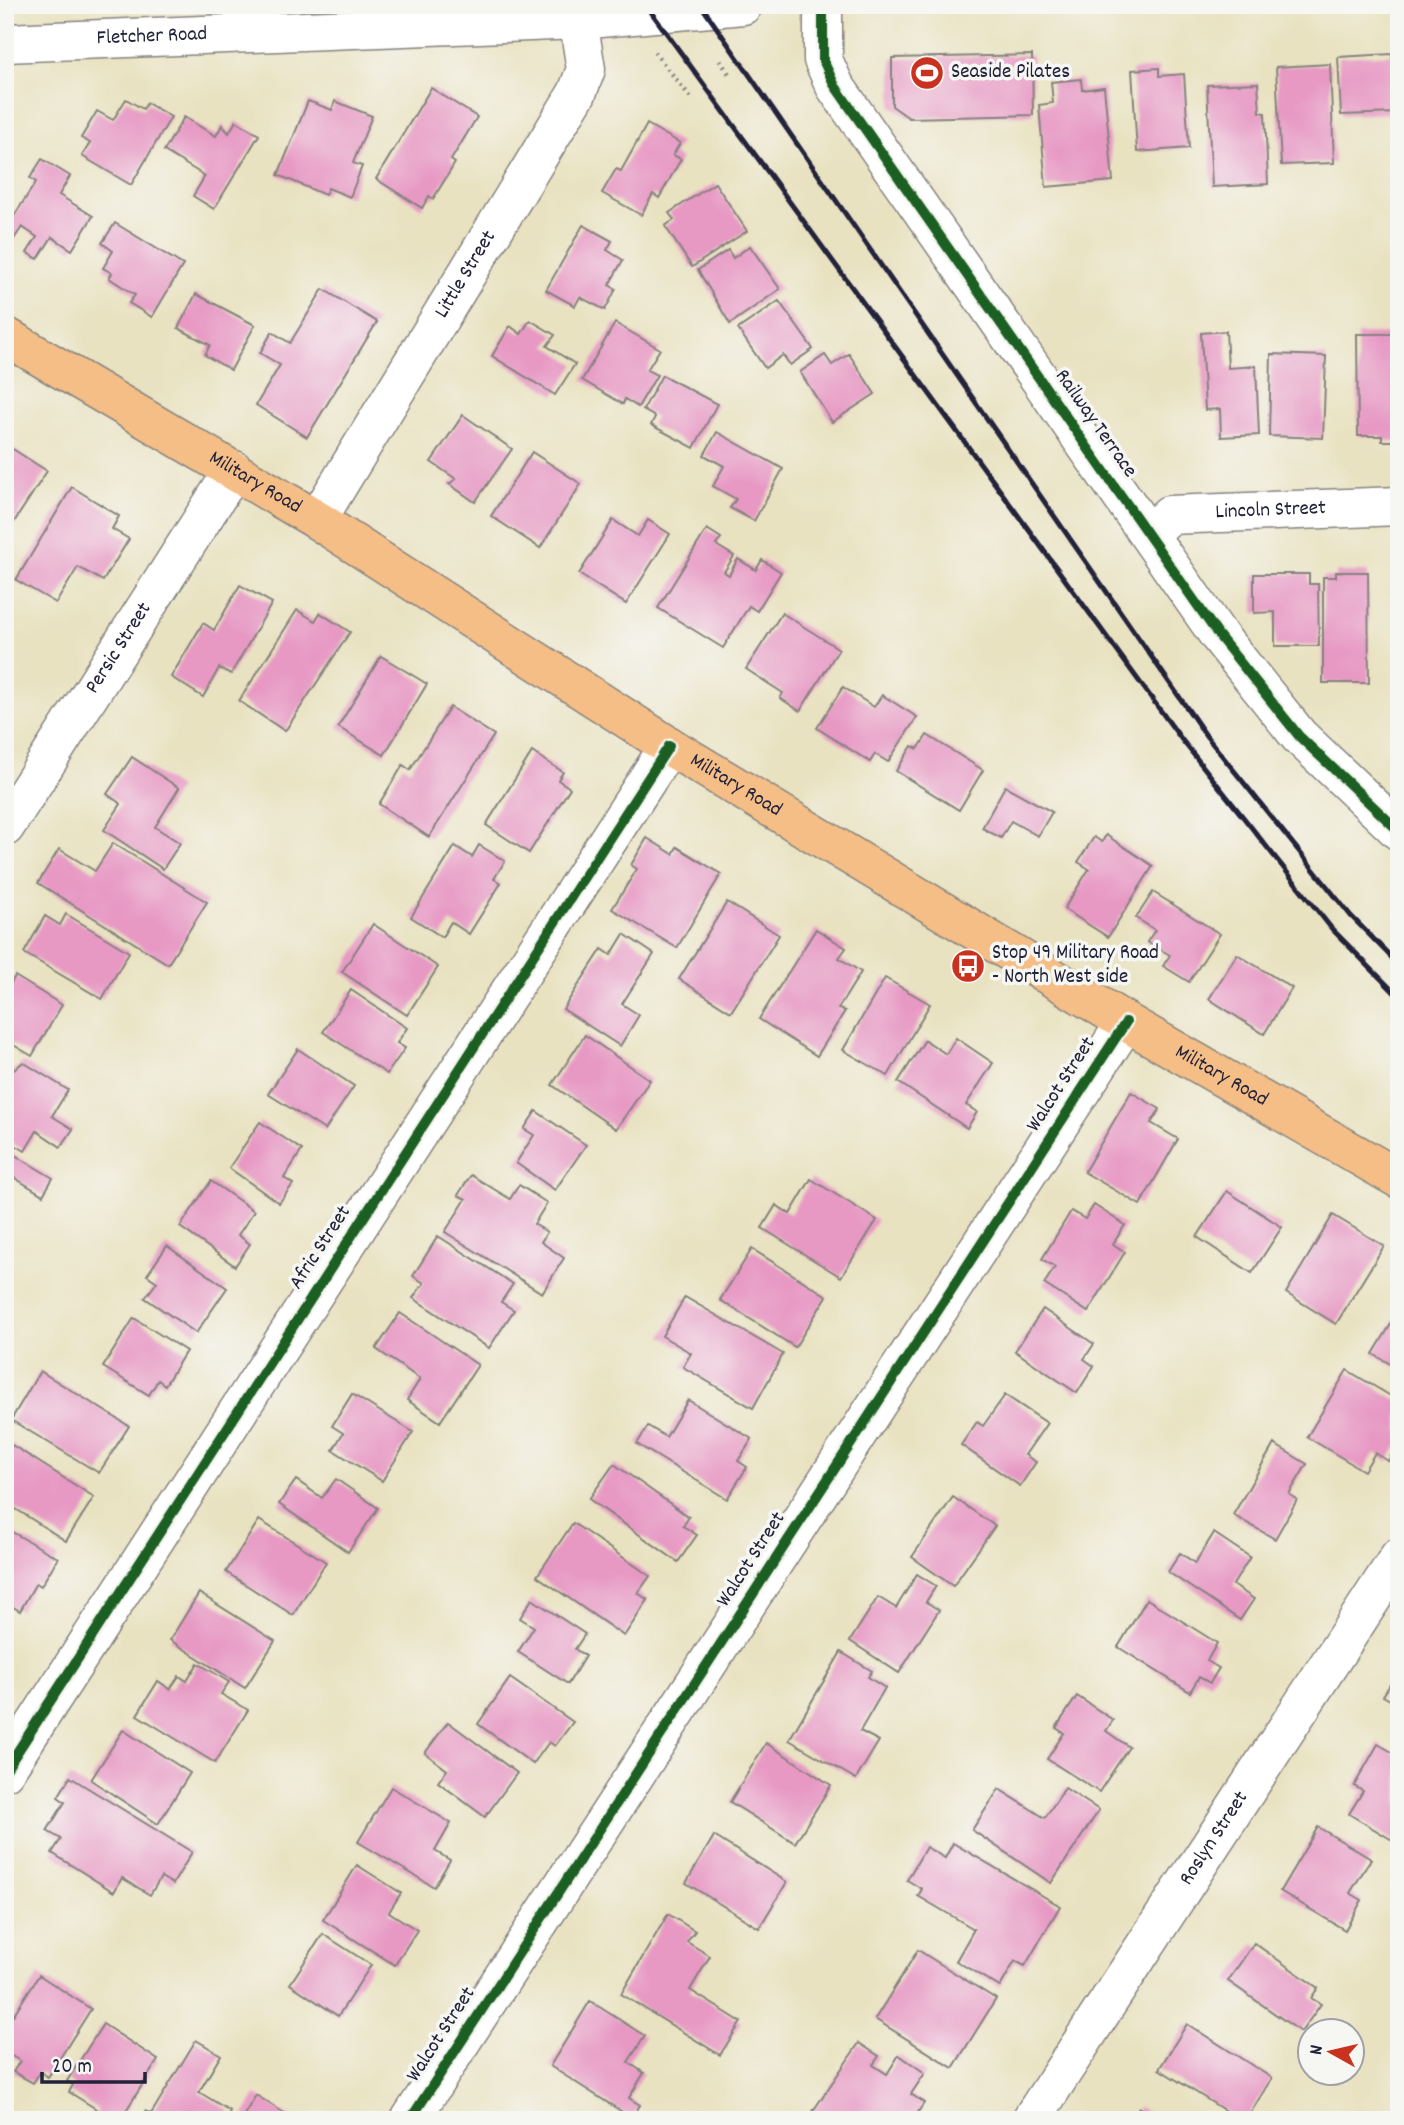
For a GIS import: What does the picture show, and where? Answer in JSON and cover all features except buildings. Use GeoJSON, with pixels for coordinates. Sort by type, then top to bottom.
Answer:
{"type":"FeatureCollection","features":[{"type":"Feature","properties":{"kind":"main road","name":"Military Road"},"geometry":{"type":"LineString","coordinates":[[5,336],[317,520],[669,746],[1126,1022],[1399,1179]]}},
{"type":"Feature","properties":{"kind":"street","name":"Fletcher Road"},"geometry":{"type":"LineString","coordinates":[[11,40],[578,20],[743,5]]}},
{"type":"Feature","properties":{"kind":"street","name":"Railway Terrace"},"geometry":{"type":"LineString","coordinates":[[823,5],[823,60],[835,86],[1219,636],[1299,736],[1399,831]]}},
{"type":"Feature","properties":{"kind":"street","name":"Little Street"},"geometry":{"type":"LineString","coordinates":[[317,520],[577,93],[586,69],[578,20]]}},
{"type":"Feature","properties":{"kind":"street","name":"Persic Street"},"geometry":{"type":"LineString","coordinates":[[5,827],[234,470]]}},
{"type":"Feature","properties":{"kind":"street","name":"Lincoln Street"},"geometry":{"type":"LineString","coordinates":[[1149,535],[1169,515],[1399,506]]}},
{"type":"Feature","properties":{"kind":"street","name":"Afric Street"},"geometry":{"type":"LineString","coordinates":[[5,1771],[669,746]]}},
{"type":"Feature","properties":{"kind":"street","name":"Walcot Street"},"geometry":{"type":"LineString","coordinates":[[410,2120],[1126,1022]]}},
{"type":"Feature","properties":{"kind":"street","name":"Roslyn Street"},"geometry":{"type":"LineString","coordinates":[[1031,2120],[1399,1557]]}},
{"type":"Feature","properties":{"kind":"path"},"geometry":{"type":"LineString","coordinates":[[654,52],[694,100]]}},
{"type":"Feature","properties":{"kind":"path"},"geometry":{"type":"LineString","coordinates":[[720,60],[729,74]]}},
{"type":"Feature","properties":{"kind":"railway"},"geometry":{"type":"LineString","coordinates":[[646,5],[1182,740],[1332,929],[1399,997]]}},
{"type":"Feature","properties":{"kind":"railway"},"geometry":{"type":"LineString","coordinates":[[701,5],[1207,737],[1351,916],[1399,965]]}},
{"type":"Feature","properties":{"kind":"cycle path"},"geometry":{"type":"LineString","coordinates":[[823,5],[823,60],[835,86],[1219,636],[1299,736],[1399,831]]}},
{"type":"Feature","properties":{"kind":"cycle path"},"geometry":{"type":"LineString","coordinates":[[5,1771],[669,746]]}},
{"type":"Feature","properties":{"kind":"cycle path"},"geometry":{"type":"LineString","coordinates":[[410,2120],[1126,1022]]}},
{"type":"Feature","properties":{"kind":"place","name":"Seaside Pilates"},"geometry":{"type":"Point","coordinates":[927,73]}},
{"type":"Feature","properties":{"kind":"place","name":"Stop 49 Military Road - North West side"},"geometry":{"type":"Point","coordinates":[968,966]}}]}
